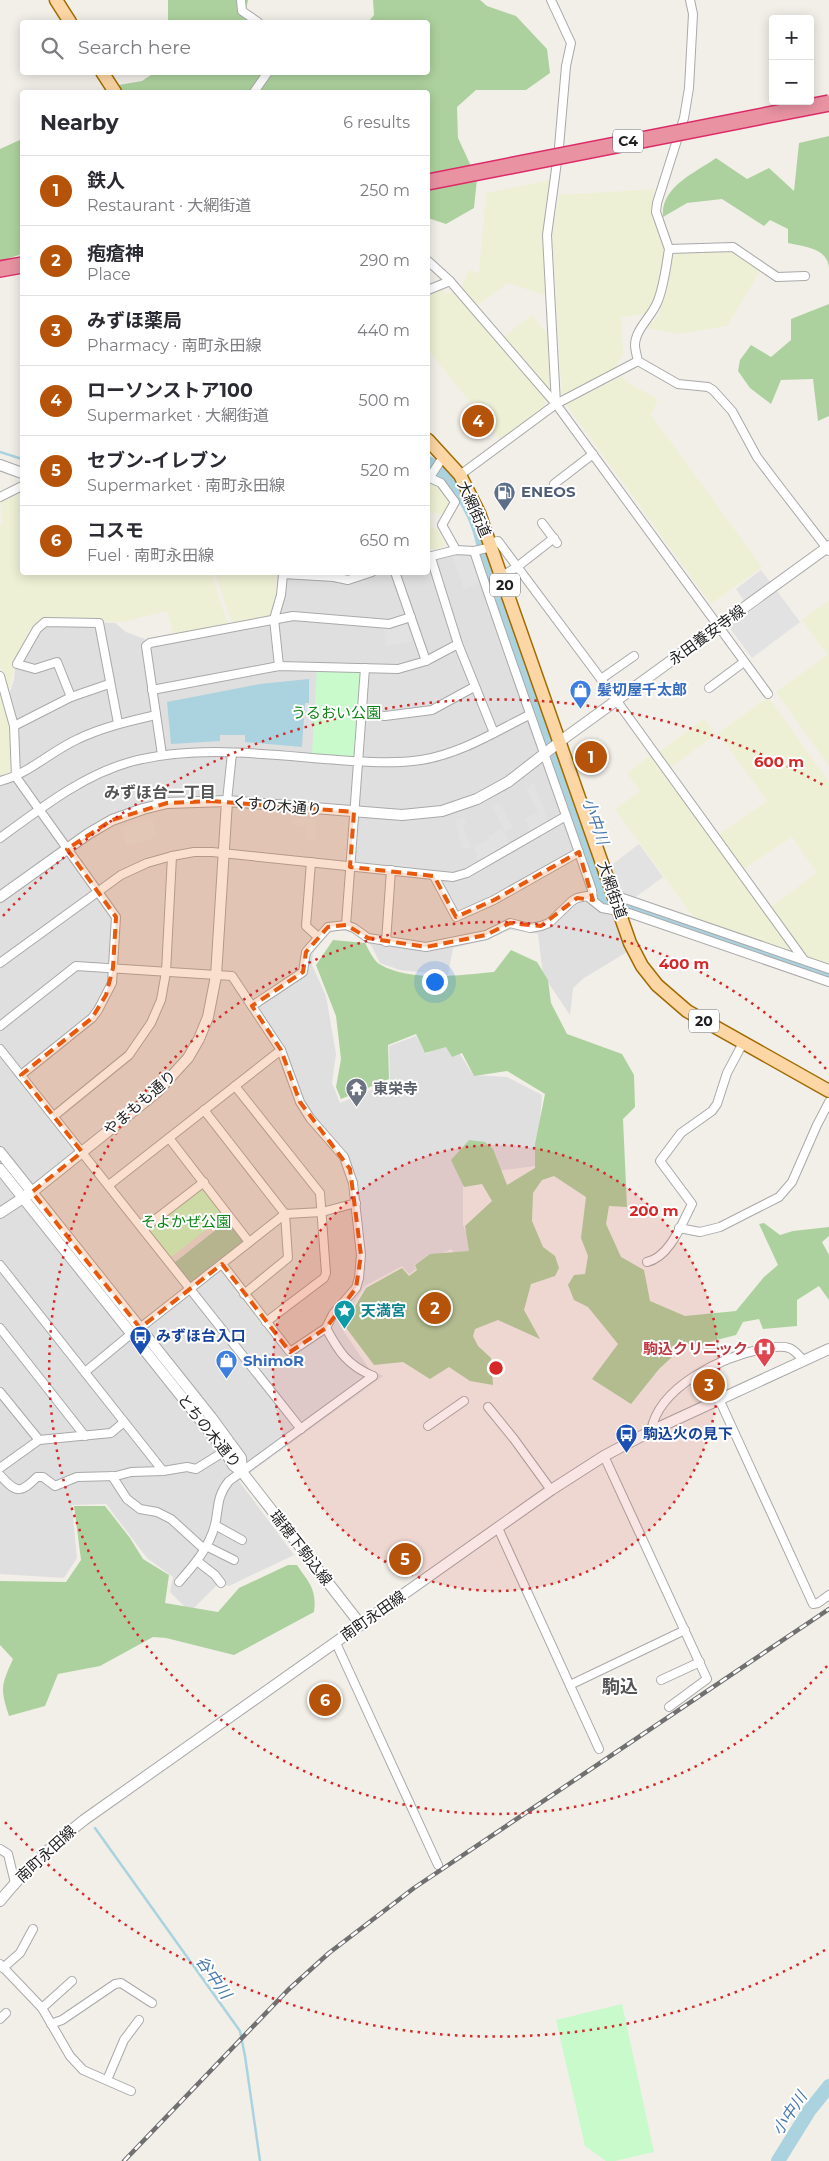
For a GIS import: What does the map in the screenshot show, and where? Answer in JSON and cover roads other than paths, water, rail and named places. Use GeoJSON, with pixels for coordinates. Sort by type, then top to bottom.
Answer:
{"type":"FeatureCollection","features":[{"type":"Feature","properties":{"kind":"highway","name":"C4"},"geometry":{"type":"LineString","coordinates":[[430,182],[829,103]]}},
{"type":"Feature","properties":{"kind":"highway"},"geometry":{"type":"LineString","coordinates":[[0,269],[20,265]]}},
{"type":"Feature","properties":{"kind":"main road"},"geometry":{"type":"LineString","coordinates":[[56,0],[69,20]]}},
{"type":"Feature","properties":{"kind":"main road"},"geometry":{"type":"LineString","coordinates":[[104,75],[114,90]]}},
{"type":"Feature","properties":{"kind":"main road","name":"大網街道"},"geometry":{"type":"LineString","coordinates":[[430,442],[460,475],[479,512],[635,954],[657,985],[687,1011],[829,1091]]}},
{"type":"Feature","properties":{"kind":"street"},"geometry":{"type":"LineString","coordinates":[[242,0],[242,11],[255,20]]}},
{"type":"Feature","properties":{"kind":"street"},"geometry":{"type":"LineString","coordinates":[[551,0],[571,43],[566,66],[557,164],[546,235],[556,404]]}},
{"type":"Feature","properties":{"kind":"street"},"geometry":{"type":"LineString","coordinates":[[690,0],[693,14],[689,88],[684,118],[656,202],[656,212],[669,249],[664,282],[657,304],[639,331],[634,345],[638,361],[678,384],[708,387],[713,390],[732,411],[770,475],[828,549]]}},
{"type":"Feature","properties":{"kind":"street"},"geometry":{"type":"LineString","coordinates":[[255,90],[266,75]]}},
{"type":"Feature","properties":{"kind":"street"},"geometry":{"type":"LineString","coordinates":[[669,249],[733,247],[777,277],[806,276]]}},
{"type":"Feature","properties":{"kind":"street"},"geometry":{"type":"LineString","coordinates":[[430,263],[450,281],[556,404],[768,694]]}},
{"type":"Feature","properties":{"kind":"street"},"geometry":{"type":"LineString","coordinates":[[430,289],[450,281]]}},
{"type":"Feature","properties":{"kind":"street"},"geometry":{"type":"LineString","coordinates":[[460,475],[556,404],[638,361]]}},
{"type":"Feature","properties":{"kind":"street"},"geometry":{"type":"LineString","coordinates":[[554,484],[593,454]]}},
{"type":"Feature","properties":{"kind":"street"},"geometry":{"type":"LineString","coordinates":[[430,476],[443,457]]}},
{"type":"Feature","properties":{"kind":"street"},"geometry":{"type":"LineString","coordinates":[[0,465],[20,472]]}},
{"type":"Feature","properties":{"kind":"street"},"geometry":{"type":"LineString","coordinates":[[430,478],[441,483],[455,502],[442,526],[456,550]]}},
{"type":"Feature","properties":{"kind":"street"},"geometry":{"type":"LineString","coordinates":[[0,497],[20,487]]}},
{"type":"Feature","properties":{"kind":"street"},"geometry":{"type":"LineString","coordinates":[[502,576],[556,540],[542,523]]}},
{"type":"Feature","properties":{"kind":"street"},"geometry":{"type":"LineString","coordinates":[[430,558],[456,550],[474,551],[498,542],[601,679],[804,960]]}},
{"type":"Feature","properties":{"kind":"street","name":"永田養安寺線"},"geometry":{"type":"LineString","coordinates":[[561,742],[828,549]]}},
{"type":"Feature","properties":{"kind":"street"},"geometry":{"type":"LineString","coordinates":[[474,551],[529,714],[592,890],[593,900]]}},
{"type":"Feature","properties":{"kind":"street"},"geometry":{"type":"LineString","coordinates":[[430,561],[458,644],[494,733]]}},
{"type":"Feature","properties":{"kind":"street"},"geometry":{"type":"LineString","coordinates":[[279,666],[274,619],[281,595],[283,575]]}},
{"type":"Feature","properties":{"kind":"street"},"geometry":{"type":"LineString","coordinates":[[300,575],[334,577],[348,580],[363,575]]}},
{"type":"Feature","properties":{"kind":"street"},"geometry":{"type":"LineString","coordinates":[[396,575],[426,662]]}},
{"type":"Feature","properties":{"kind":"street"},"geometry":{"type":"LineString","coordinates":[[162,755],[146,646],[150,643],[293,616],[389,624],[411,617]]}},
{"type":"Feature","properties":{"kind":"street"},"geometry":{"type":"LineString","coordinates":[[71,697],[57,662],[35,670],[17,664],[37,629],[45,622],[98,624],[118,724]]}},
{"type":"Feature","properties":{"kind":"street"},"geometry":{"type":"LineString","coordinates":[[152,690],[279,666],[398,669],[426,662],[458,644]]}},
{"type":"Feature","properties":{"kind":"street"},"geometry":{"type":"LineString","coordinates":[[601,679],[634,656]]}},
{"type":"Feature","properties":{"kind":"street"},"geometry":{"type":"LineString","coordinates":[[709,688],[744,662]]}},
{"type":"Feature","properties":{"kind":"street"},"geometry":{"type":"LineString","coordinates":[[346,925],[365,668]]}},
{"type":"Feature","properties":{"kind":"street"},"geometry":{"type":"LineString","coordinates":[[0,676],[14,726],[16,777],[116,917],[112,983],[98,1010],[92,1018],[21,1075]]}},
{"type":"Feature","properties":{"kind":"street"},"geometry":{"type":"LineString","coordinates":[[14,726],[71,697],[109,684]]}},
{"type":"Feature","properties":{"kind":"street"},"geometry":{"type":"LineString","coordinates":[[362,714],[385,716],[432,710],[474,687]]}},
{"type":"Feature","properties":{"kind":"street"},"geometry":{"type":"LineString","coordinates":[[0,838],[64,793],[100,773],[129,763],[162,755],[232,753],[399,763],[423,760],[466,746],[529,714]]}},
{"type":"Feature","properties":{"kind":"street"},"geometry":{"type":"LineString","coordinates":[[0,781],[16,777],[79,738],[118,724],[156,715]]}},
{"type":"Feature","properties":{"kind":"street","name":"くすの木通り"},"geometry":{"type":"LineString","coordinates":[[0,897],[67,848],[112,820],[143,809],[167,803],[227,802],[402,815],[442,811],[491,792],[561,742]]}},
{"type":"Feature","properties":{"kind":"street"},"geometry":{"type":"LineString","coordinates":[[227,802],[232,753]]}},
{"type":"Feature","properties":{"kind":"street","name":"やまもも通り"},"geometry":{"type":"LineString","coordinates":[[0,1213],[27,1195],[157,1092],[188,1058],[199,1039],[208,1017],[216,976],[227,802]]}},
{"type":"Feature","properties":{"kind":"street"},"geometry":{"type":"LineString","coordinates":[[0,963],[121,875],[147,862],[194,852],[224,852],[434,876],[453,876],[467,873],[566,816]]}},
{"type":"Feature","properties":{"kind":"street"},"geometry":{"type":"LineString","coordinates":[[434,876],[456,917],[494,900],[579,852]]}},
{"type":"Feature","properties":{"kind":"street"},"geometry":{"type":"LineString","coordinates":[[54,1116],[129,1055],[151,1023],[161,1000],[166,972],[172,856]]}},
{"type":"Feature","properties":{"kind":"street"},"geometry":{"type":"LineString","coordinates":[[311,862],[306,926],[318,937]]}},
{"type":"Feature","properties":{"kind":"street"},"geometry":{"type":"LineString","coordinates":[[386,942],[391,870]]}},
{"type":"Feature","properties":{"kind":"street"},"geometry":{"type":"LineString","coordinates":[[252,1006],[303,972],[306,952],[328,927],[346,925],[368,938],[426,947],[486,935],[510,923],[530,928],[548,924],[577,898],[587,896],[602,908],[619,910],[829,982]]}},
{"type":"Feature","properties":{"kind":"street"},"geometry":{"type":"LineString","coordinates":[[614,896],[829,969]]}},
{"type":"Feature","properties":{"kind":"street"},"geometry":{"type":"LineString","coordinates":[[0,1026],[76,966],[232,976],[280,1050],[300,1102],[310,1118],[344,1157],[354,1183],[361,1255],[356,1288],[333,1314],[326,1328],[290,1352],[222,1264]]}},
{"type":"Feature","properties":{"kind":"street"},"geometry":{"type":"LineString","coordinates":[[647,1262],[653,1261],[662,1254],[692,1204],[660,1161],[681,1134],[712,1111],[717,1104],[727,1073],[743,1043]]}},
{"type":"Feature","properties":{"kind":"street"},"geometry":{"type":"LineString","coordinates":[[0,1049],[301,1429]]}},
{"type":"Feature","properties":{"kind":"street"},"geometry":{"type":"LineString","coordinates":[[109,1185],[280,1050]]}},
{"type":"Feature","properties":{"kind":"street"},"geometry":{"type":"LineString","coordinates":[[235,1086],[320,1193],[326,1273],[324,1278],[266,1322]]}},
{"type":"Feature","properties":{"kind":"street"},"geometry":{"type":"LineString","coordinates":[[679,1228],[700,1232],[720,1227],[779,1197],[792,1182],[829,1102]]}},
{"type":"Feature","properties":{"kind":"street"},"geometry":{"type":"LineString","coordinates":[[204,1110],[285,1214],[288,1258],[244,1294]]}},
{"type":"Feature","properties":{"kind":"street"},"geometry":{"type":"LineString","coordinates":[[169,1138],[249,1242]]}},
{"type":"Feature","properties":{"kind":"street","name":"とちの木通り"},"geometry":{"type":"LineString","coordinates":[[0,1152],[27,1195],[136,1331],[225,1451],[233,1465],[242,1472]]}},
{"type":"Feature","properties":{"kind":"street","name":"とちの木通り"},"geometry":{"type":"LineString","coordinates":[[0,1169],[27,1195]]}},
{"type":"Feature","properties":{"kind":"street"},"geometry":{"type":"LineString","coordinates":[[143,1230],[204,1182]]}},
{"type":"Feature","properties":{"kind":"street"},"geometry":{"type":"LineString","coordinates":[[85,1372],[285,1214],[322,1212],[356,1203]]}},
{"type":"Feature","properties":{"kind":"street"},"geometry":{"type":"LineString","coordinates":[[0,1266],[163,1471]]}},
{"type":"Feature","properties":{"kind":"street"},"geometry":{"type":"LineString","coordinates":[[0,1328],[85,1436]]}},
{"type":"Feature","properties":{"kind":"street"},"geometry":{"type":"LineString","coordinates":[[179,1582],[197,1561],[205,1547],[215,1525],[216,1507],[224,1487],[234,1476],[373,1376],[351,1366],[326,1328]]}},
{"type":"Feature","properties":{"kind":"street","name":"とちの木通り"},"geometry":{"type":"LineString","coordinates":[[136,1331],[211,1417],[241,1458],[242,1472]]}},
{"type":"Feature","properties":{"kind":"street"},"geometry":{"type":"LineString","coordinates":[[651,1431],[653,1422],[660,1410],[676,1390],[694,1376],[724,1361],[752,1351],[775,1347],[789,1348],[803,1360]]}},
{"type":"Feature","properties":{"kind":"street","name":"南町永田線"},"geometry":{"type":"LineString","coordinates":[[0,1901],[48,1849],[84,1820],[551,1490],[604,1456],[651,1431],[829,1349]]}},
{"type":"Feature","properties":{"kind":"street"},"geometry":{"type":"LineString","coordinates":[[0,1392],[39,1440]]}},
{"type":"Feature","properties":{"kind":"street"},"geometry":{"type":"LineString","coordinates":[[719,1399],[813,1604],[818,1604],[829,1595]]}},
{"type":"Feature","properties":{"kind":"street"},"geometry":{"type":"LineString","coordinates":[[428,1426],[464,1401]]}},
{"type":"Feature","properties":{"kind":"street"},"geometry":{"type":"LineString","coordinates":[[488,1407],[551,1490]]}},
{"type":"Feature","properties":{"kind":"street"},"geometry":{"type":"LineString","coordinates":[[0,1468],[39,1440],[111,1433],[124,1422]]}},
{"type":"Feature","properties":{"kind":"street"},"geometry":{"type":"LineString","coordinates":[[0,1475],[10,1486],[20,1490],[25,1489],[37,1477],[42,1477],[55,1486],[77,1476],[112,1476],[131,1472],[196,1469],[225,1451]]}},
{"type":"Feature","properties":{"kind":"street"},"geometry":{"type":"LineString","coordinates":[[604,1456],[707,1679],[669,1707]]}},
{"type":"Feature","properties":{"kind":"street","name":"瑞穂下駒込線"},"geometry":{"type":"LineString","coordinates":[[242,1472],[361,1625]]}},
{"type":"Feature","properties":{"kind":"street"},"geometry":{"type":"LineString","coordinates":[[112,1476],[127,1499],[140,1509],[157,1512],[171,1519],[205,1547],[234,1560]]}},
{"type":"Feature","properties":{"kind":"street"},"geometry":{"type":"LineString","coordinates":[[215,1525],[242,1540]]}},
{"type":"Feature","properties":{"kind":"street"},"geometry":{"type":"LineString","coordinates":[[498,1528],[599,1749]]}},
{"type":"Feature","properties":{"kind":"street"},"geometry":{"type":"LineString","coordinates":[[197,1561],[215,1575],[221,1583]]}},
{"type":"Feature","properties":{"kind":"street"},"geometry":{"type":"LineString","coordinates":[[570,1685],[685,1630]]}},
{"type":"Feature","properties":{"kind":"street"},"geometry":{"type":"LineString","coordinates":[[336,1642],[438,1864]]}},
{"type":"Feature","properties":{"kind":"street"},"geometry":{"type":"LineString","coordinates":[[660,1680],[700,1662]]}},
{"type":"Feature","properties":{"kind":"street"},"geometry":{"type":"LineString","coordinates":[[0,1849],[8,1854],[15,1883]]}},
{"type":"Feature","properties":{"kind":"street"},"geometry":{"type":"LineString","coordinates":[[33,1929],[20,1953],[1,1966],[42,2008],[70,2056],[83,2070],[131,2091]]}},
{"type":"Feature","properties":{"kind":"street"},"geometry":{"type":"LineString","coordinates":[[42,2008],[72,1981]]}},
{"type":"Feature","properties":{"kind":"street"},"geometry":{"type":"LineString","coordinates":[[51,2024],[62,2020],[115,1984],[121,1983],[152,2003]]}},
{"type":"Feature","properties":{"kind":"street"},"geometry":{"type":"LineString","coordinates":[[107,2080],[124,2040],[139,2020]]}},
{"type":"Feature","properties":{"kind":"water"},"geometry":{"type":"Polygon","coordinates":[[[309,679],[309,703],[305,703],[302,747],[245,742],[245,735],[220,735],[220,741],[171,744],[167,702],[260,684],[309,679]]]}},
{"type":"Feature","properties":{"kind":"waterway","name":"小中川"},"geometry":{"type":"LineString","coordinates":[[0,452],[20,458]]}},
{"type":"Feature","properties":{"kind":"waterway","name":"小中川"},"geometry":{"type":"LineString","coordinates":[[430,464],[450,479],[474,515],[485,556],[603,894],[609,899],[829,973]]}},
{"type":"Feature","properties":{"kind":"waterway","name":"谷中川"},"geometry":{"type":"LineString","coordinates":[[95,1828],[240,2031],[260,2161]]}},
{"type":"Feature","properties":{"kind":"waterway","name":"小中川"},"geometry":{"type":"LineString","coordinates":[[778,2161],[809,2111],[829,2086]]}},
{"type":"Feature","properties":{"kind":"railway"},"geometry":{"type":"LineString","coordinates":[[124,2161],[288,1990],[329,1953],[414,1888],[829,1609]]}},
{"type":"Feature","properties":{"kind":"place","name":"ローソンストア100"},"geometry":{"type":"Point","coordinates":[478,421]}},
{"type":"Feature","properties":{"kind":"place","name":"ENEOS"},"geometry":{"type":"Point","coordinates":[505,511]}},
{"type":"Feature","properties":{"kind":"place","name":"髪切屋千太郎"},"geometry":{"type":"Point","coordinates":[581,709]}},
{"type":"Feature","properties":{"kind":"place","name":"鉄人"},"geometry":{"type":"Point","coordinates":[591,757]}},
{"type":"Feature","properties":{"kind":"place","name":"東栄寺"},"geometry":{"type":"Point","coordinates":[357,1108]}},
{"type":"Feature","properties":{"kind":"place","name":"疱瘡神"},"geometry":{"type":"Point","coordinates":[435,1308]}},
{"type":"Feature","properties":{"kind":"place","name":"天満宮"},"geometry":{"type":"Point","coordinates":[345,1330]}},
{"type":"Feature","properties":{"kind":"place","name":"みずほ台入口"},"geometry":{"type":"Point","coordinates":[140,1355]}},
{"type":"Feature","properties":{"kind":"place","name":"駒込クリニック"},"geometry":{"type":"Point","coordinates":[764,1368]}},
{"type":"Feature","properties":{"kind":"place","name":"ShimoR"},"geometry":{"type":"Point","coordinates":[227,1380]}},
{"type":"Feature","properties":{"kind":"place","name":"みずほ薬局"},"geometry":{"type":"Point","coordinates":[709,1385]}},
{"type":"Feature","properties":{"kind":"place","name":"駒込火の見下"},"geometry":{"type":"Point","coordinates":[627,1453]}},
{"type":"Feature","properties":{"kind":"place","name":"セブン-イレブン"},"geometry":{"type":"Point","coordinates":[405,1559]}},
{"type":"Feature","properties":{"kind":"place","name":"コスモ"},"geometry":{"type":"Point","coordinates":[325,1700]}},
{"type":"Feature","properties":{"kind":"district","name":"みずほ台一丁目"},"geometry":{"type":"Point","coordinates":[160,792]}},
{"type":"Feature","properties":{"kind":"district","name":"駒込"},"geometry":{"type":"Point","coordinates":[620,1687]}},
{"type":"Feature","properties":{"kind":"park label","name":"うるおい公園"},"geometry":{"type":"Point","coordinates":[336,713]}},
{"type":"Feature","properties":{"kind":"park label","name":"そよかぜ公園"},"geometry":{"type":"Point","coordinates":[186,1222]}}]}
